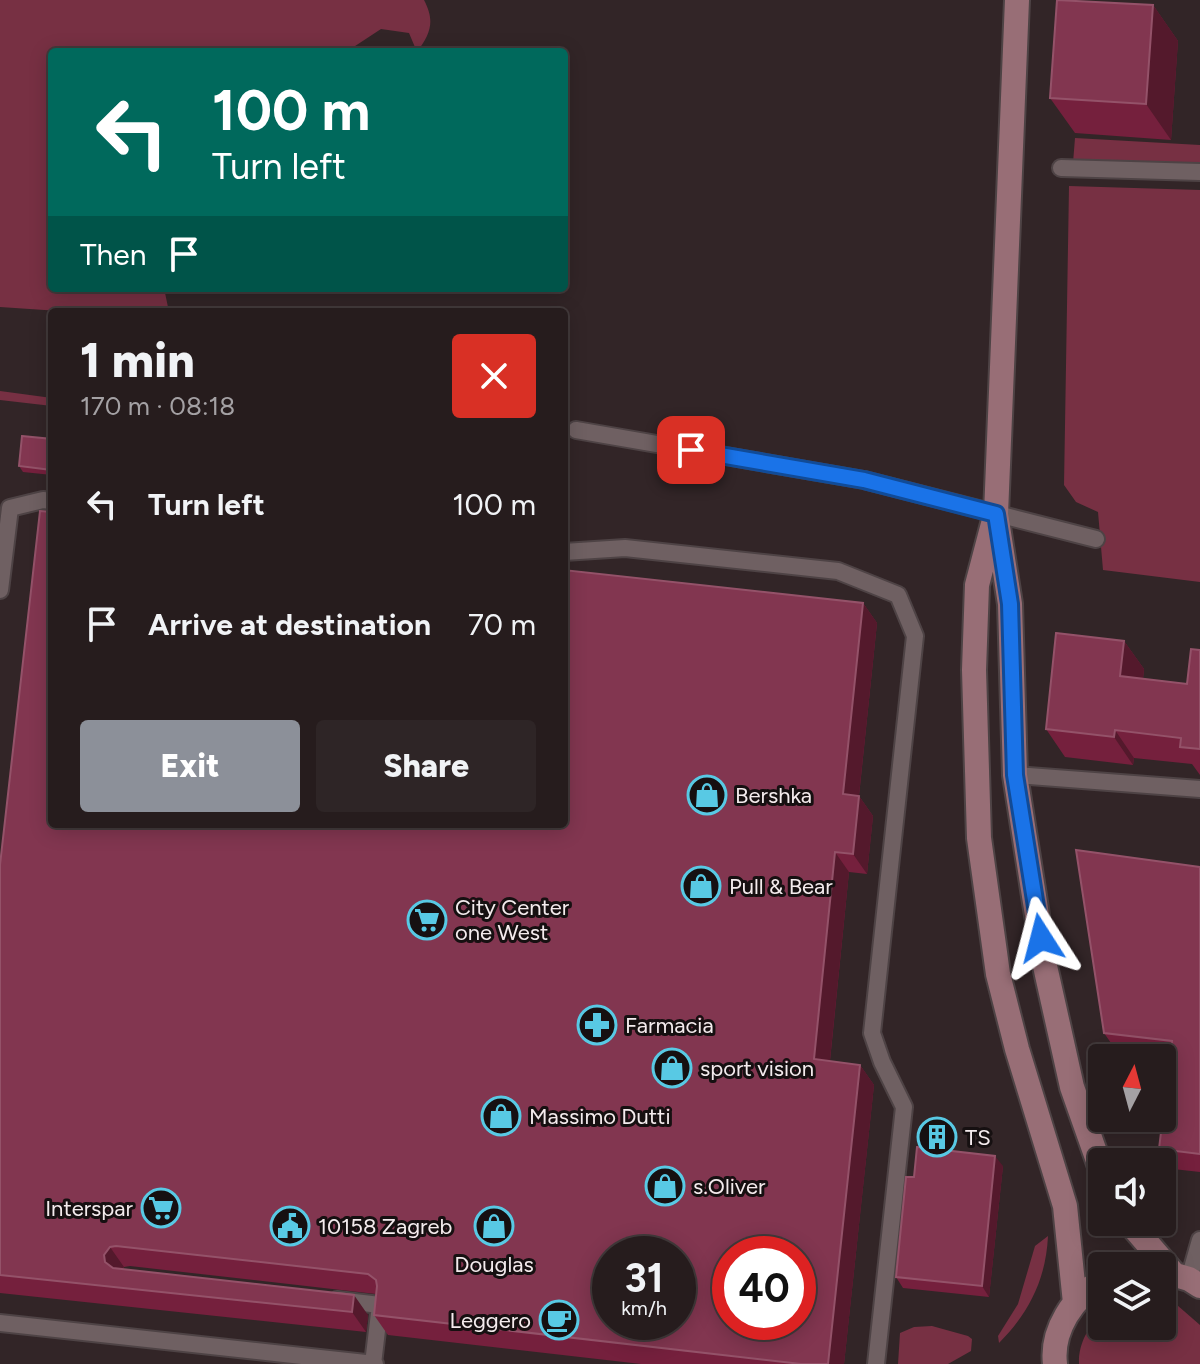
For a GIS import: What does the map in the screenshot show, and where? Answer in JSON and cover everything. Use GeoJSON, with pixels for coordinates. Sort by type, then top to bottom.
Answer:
{"type":"FeatureCollection","features":[{"type":"Feature","properties":{"kind":"street"},"geometry":{"type":"LineString","coordinates":[[1017,0],[996,514],[1010,604],[1015,775],[1045,966],[1072,1087],[1094,1148]]}},
{"type":"Feature","properties":{"kind":"street"},"geometry":{"type":"LineString","coordinates":[[996,514],[977,585],[974,670],[979,838],[998,974],[1017,1049],[1065,1206],[1075,1303]]}},
{"type":"Feature","properties":{"kind":"street"},"geometry":{"type":"LineString","coordinates":[[1142,1236],[1181,1277]]}},
{"type":"Feature","properties":{"kind":"street"},"geometry":{"type":"LineString","coordinates":[[1048,1361],[1058,1331],[1075,1303],[1088,1291]]}},
{"type":"Feature","properties":{"kind":"lane"},"geometry":{"type":"LineString","coordinates":[[1061,168],[1200,172]]}},
{"type":"Feature","properties":{"kind":"lane"},"geometry":{"type":"LineString","coordinates":[[576,430],[864,480],[1096,539]]}},
{"type":"Feature","properties":{"kind":"lane"},"geometry":{"type":"LineString","coordinates":[[0,590],[10,508],[48,501]]}},
{"type":"Feature","properties":{"kind":"lane"},"geometry":{"type":"LineString","coordinates":[[568,552],[625,548],[838,571],[898,595],[915,636],[872,1033],[904,1107],[876,1364]]}},
{"type":"Feature","properties":{"kind":"lane"},"geometry":{"type":"LineString","coordinates":[[1015,775],[1200,789]]}},
{"type":"Feature","properties":{"kind":"lane"},"geometry":{"type":"LineString","coordinates":[[1181,1277],[1200,1240]]}},
{"type":"Feature","properties":{"kind":"lane"},"geometry":{"type":"LineString","coordinates":[[0,1323],[374,1364],[380,1305],[317,1298]]}},
{"type":"Feature","properties":{"kind":"shaded area"},"geometry":{"type":"Polygon","coordinates":[[[0,0],[424,0],[430,21],[426,39],[420,48],[415,48],[409,33],[381,29],[352,48],[48,48],[48,292],[165,292],[168,308],[48,310],[0,307],[0,0]]]}},
{"type":"Feature","properties":{"kind":"shaded area"},"geometry":{"type":"Polygon","coordinates":[[[1075,138],[1200,145],[1200,171],[1073,163],[1075,138]]]}},
{"type":"Feature","properties":{"kind":"shaded area"},"geometry":{"type":"Polygon","coordinates":[[[1069,186],[1200,190],[1200,582],[1103,570],[1098,512],[1076,502],[1064,485],[1069,186]]]}},
{"type":"Feature","properties":{"kind":"shaded area"},"geometry":{"type":"Polygon","coordinates":[[[0,391],[48,397],[48,406],[0,400],[0,391]]]}},
{"type":"Feature","properties":{"kind":"shaded area"},"geometry":{"type":"Polygon","coordinates":[[[1048,1236],[1040,1281],[1019,1320],[999,1343],[998,1336],[1018,1304],[1035,1246],[1048,1236]]]}},
{"type":"Feature","properties":{"kind":"shaded area"},"geometry":{"type":"Polygon","coordinates":[[[1176,1305],[1200,1325],[1200,1364],[1079,1364],[1088,1331],[1088,1340],[1176,1340],[1176,1305]]]}},
{"type":"Feature","properties":{"kind":"shaded area"},"geometry":{"type":"Polygon","coordinates":[[[932,1326],[968,1336],[972,1339],[971,1351],[948,1364],[898,1364],[900,1333],[914,1327],[932,1326]]]}},
{"type":"Feature","properties":{"kind":"building"},"geometry":{"type":"Polygon","coordinates":[[[1057,0],[1153,5],[1146,104],[1050,98],[1057,0]]]}},
{"type":"Feature","properties":{"kind":"building"},"geometry":{"type":"Polygon","coordinates":[[[22,436],[48,439],[48,470],[19,466],[22,436]]]}},
{"type":"Feature","properties":{"kind":"building","name":"City Center one West"},"geometry":{"type":"Polygon","coordinates":[[[40,511],[48,512],[48,828],[568,828],[568,570],[863,603],[843,794],[859,796],[853,854],[835,852],[814,1059],[860,1065],[828,1364],[801,1364],[374,1315],[377,1286],[376,1280],[368,1274],[116,1246],[110,1247],[104,1255],[105,1262],[113,1268],[354,1295],[352,1312],[0,1275],[0,865],[40,511]]]}},
{"type":"Feature","properties":{"kind":"building"},"geometry":{"type":"Polygon","coordinates":[[[1056,633],[1124,641],[1120,676],[1187,684],[1191,649],[1200,650],[1200,749],[1180,747],[1181,738],[1115,730],[1114,737],[1046,729],[1056,633]]]}},
{"type":"Feature","properties":{"kind":"building"},"geometry":{"type":"Polygon","coordinates":[[[1076,850],[1200,867],[1200,1154],[1176,1151],[1176,1148],[1159,1148],[1161,1132],[1176,1132],[1176,1044],[1104,1033],[1076,850]]]}},
{"type":"Feature","properties":{"kind":"building"},"geometry":{"type":"Polygon","coordinates":[[[917,1147],[995,1156],[982,1286],[896,1277],[906,1177],[914,1177],[917,1147]]]}},
{"type":"Feature","properties":{"kind":"place","name":"Bershka"},"geometry":{"type":"Point","coordinates":[707,795]}},
{"type":"Feature","properties":{"kind":"place","name":"Pull & Bear"},"geometry":{"type":"Point","coordinates":[701,886]}},
{"type":"Feature","properties":{"kind":"place","name":"City Center one West"},"geometry":{"type":"Point","coordinates":[427,920]}},
{"type":"Feature","properties":{"kind":"place","name":"Farmacia"},"geometry":{"type":"Point","coordinates":[597,1025]}},
{"type":"Feature","properties":{"kind":"place","name":"sport vision"},"geometry":{"type":"Point","coordinates":[672,1068]}},
{"type":"Feature","properties":{"kind":"place","name":"Massimo Dutti"},"geometry":{"type":"Point","coordinates":[501,1116]}},
{"type":"Feature","properties":{"kind":"place","name":"TS"},"geometry":{"type":"Point","coordinates":[937,1137]}},
{"type":"Feature","properties":{"kind":"place","name":"s.Oliver"},"geometry":{"type":"Point","coordinates":[665,1186]}},
{"type":"Feature","properties":{"kind":"place","name":"Interspar"},"geometry":{"type":"Point","coordinates":[161,1208]}},
{"type":"Feature","properties":{"kind":"place","name":"10158 Zagreb"},"geometry":{"type":"Point","coordinates":[290,1226]}},
{"type":"Feature","properties":{"kind":"place","name":"Douglas"},"geometry":{"type":"Point","coordinates":[494,1226]}},
{"type":"Feature","properties":{"kind":"place","name":"Leggero"},"geometry":{"type":"Point","coordinates":[559,1320]}},
{"type":"Feature","properties":{"kind":"route"},"geometry":{"type":"LineString","coordinates":[[691,450],[864,480],[996,514],[1010,604],[1015,775],[1041,938]]}}]}
